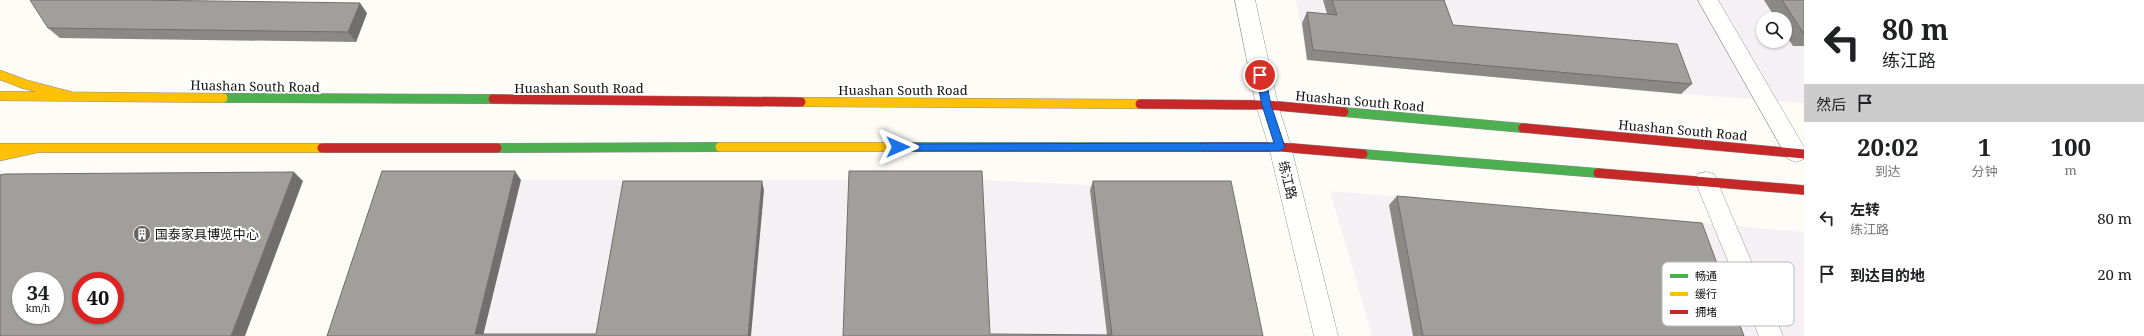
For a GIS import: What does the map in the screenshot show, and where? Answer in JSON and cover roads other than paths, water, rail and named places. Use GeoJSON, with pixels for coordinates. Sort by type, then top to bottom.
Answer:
{"type":"FeatureCollection","features":[{"type":"Feature","properties":{"kind":"main road"},"geometry":{"type":"LineString","coordinates":[[0,75],[24,84],[74,97]]}},
{"type":"Feature","properties":{"kind":"main road","name":"Huashan South Road"},"geometry":{"type":"LineString","coordinates":[[0,96],[1267,105],[1800,154]]}},
{"type":"Feature","properties":{"kind":"main road"},"geometry":{"type":"LineString","coordinates":[[0,148],[1280,147],[1804,190]]}},
{"type":"Feature","properties":{"kind":"main road"},"geometry":{"type":"LineString","coordinates":[[0,156],[37,148]]}},
{"type":"Feature","properties":{"kind":"street","name":"练江路"},"geometry":{"type":"LineString","coordinates":[[1245,0],[1267,105],[1280,147],[1326,336]]}},
{"type":"Feature","properties":{"kind":"street"},"geometry":{"type":"LineString","coordinates":[[1708,0],[1800,154]]}},
{"type":"Feature","properties":{"kind":"street"},"geometry":{"type":"LineString","coordinates":[[1706,181],[1740,262]]}},
{"type":"Feature","properties":{"kind":"street"},"geometry":{"type":"LineString","coordinates":[[1767,326],[1771,336]]}},
{"type":"Feature","properties":{"kind":"place","name":"国泰家具博览中心"},"geometry":{"type":"Point","coordinates":[142,234]}}]}
